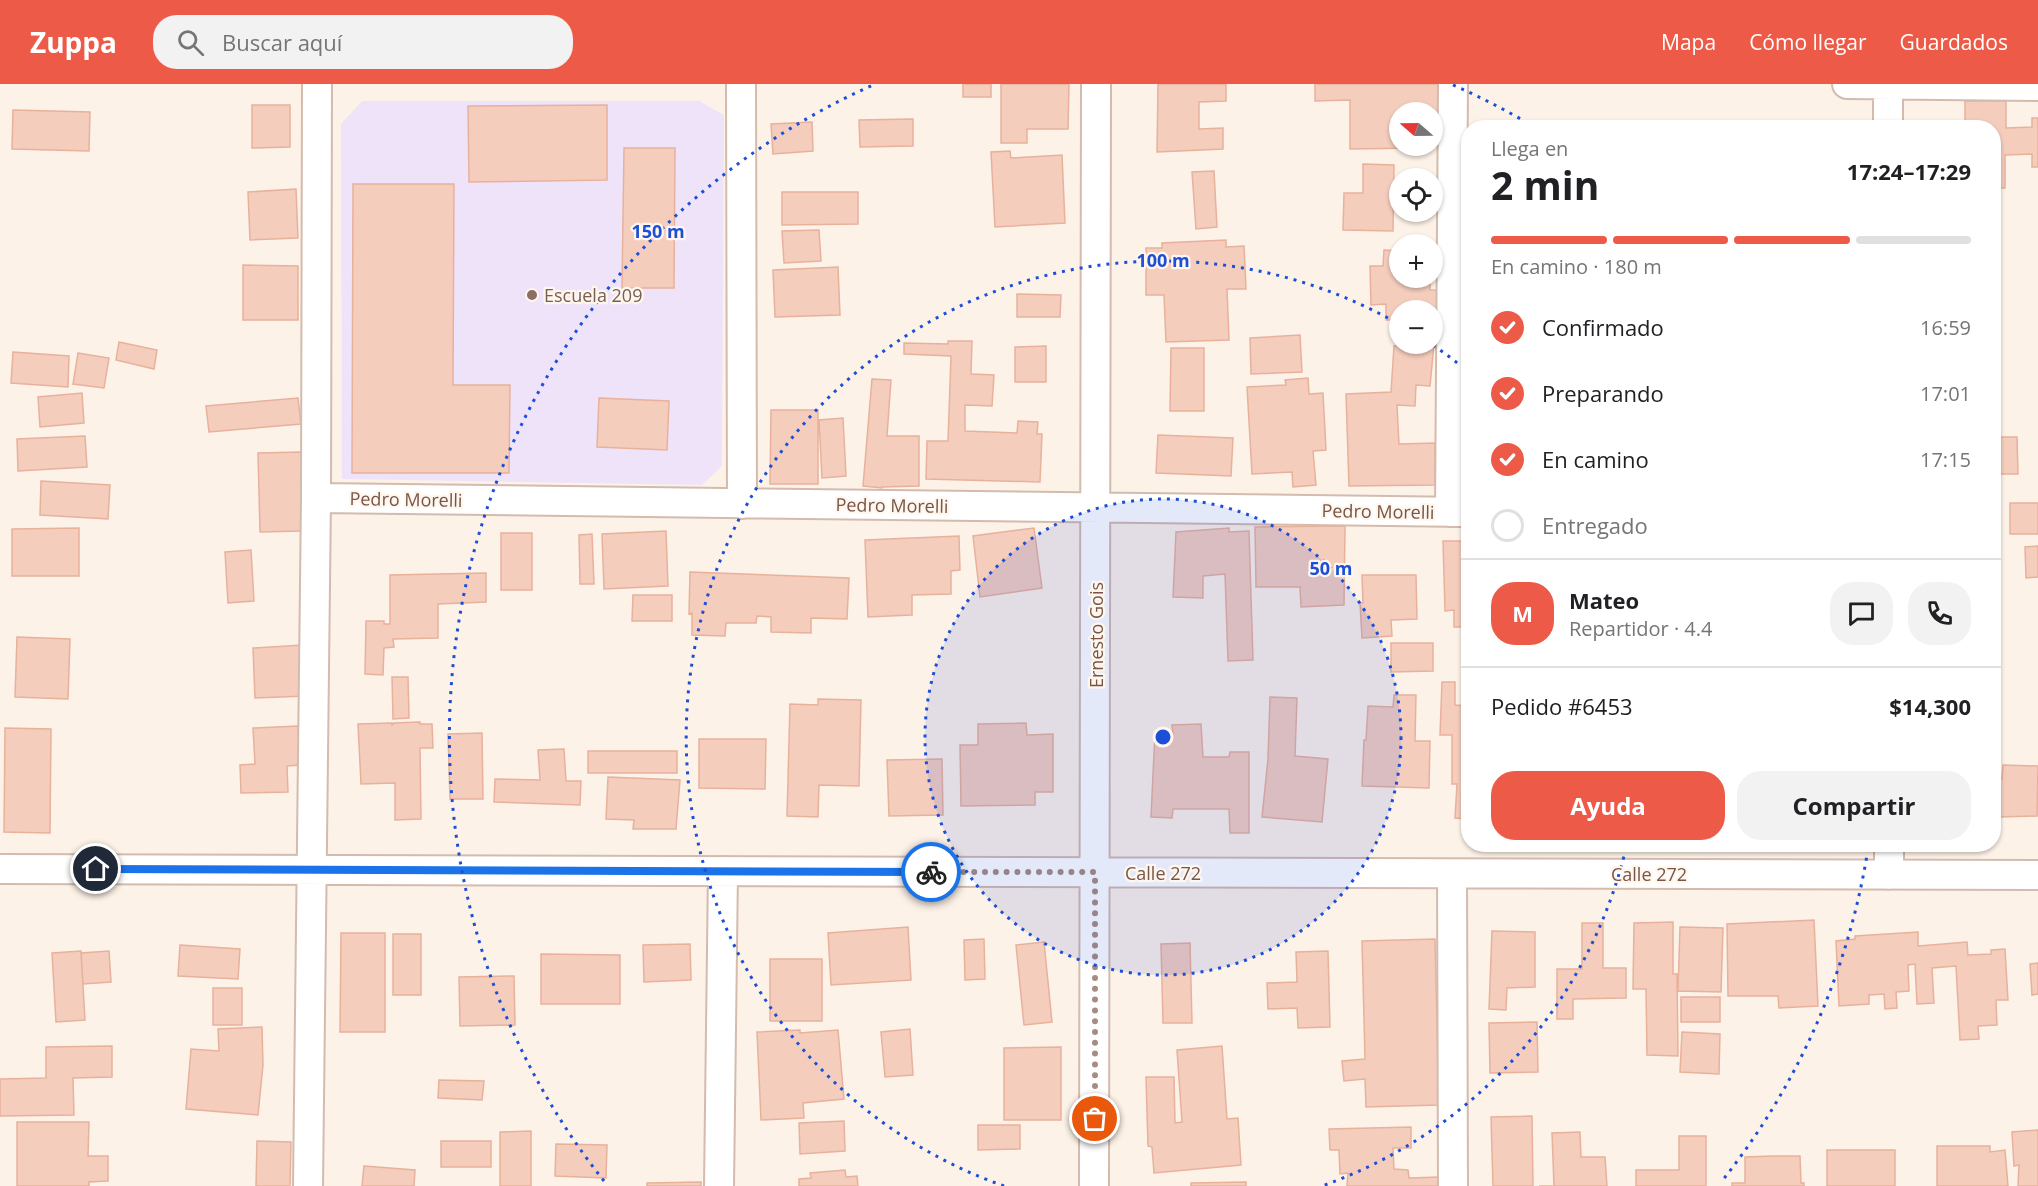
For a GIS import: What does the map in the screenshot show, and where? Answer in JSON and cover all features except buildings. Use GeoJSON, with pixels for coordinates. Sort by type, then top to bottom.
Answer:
{"type":"FeatureCollection","features":[{"type":"Feature","properties":{"kind":"street"},"geometry":{"type":"LineString","coordinates":[[308,1186],[316,498],[317,84]]}},
{"type":"Feature","properties":{"kind":"street"},"geometry":{"type":"LineString","coordinates":[[741,84],[742,504]]}},
{"type":"Feature","properties":{"kind":"street","name":"Ernesto Gois"},"geometry":{"type":"LineString","coordinates":[[1095,1186],[1096,84]]}},
{"type":"Feature","properties":{"kind":"street"},"geometry":{"type":"LineString","coordinates":[[1453,84],[1460,512]]}},
{"type":"Feature","properties":{"kind":"street"},"geometry":{"type":"LineString","coordinates":[[1847,84],[2038,86]]}},
{"type":"Feature","properties":{"kind":"street"},"geometry":{"type":"LineString","coordinates":[[1888,84],[1888,120]]}},
{"type":"Feature","properties":{"kind":"street","name":"Pedro Morelli"},"geometry":{"type":"LineString","coordinates":[[316,498],[1460,512]]}},
{"type":"Feature","properties":{"kind":"street"},"geometry":{"type":"LineString","coordinates":[[1889,852],[1889,875]]}},
{"type":"Feature","properties":{"kind":"street","name":"Calle 272"},"geometry":{"type":"LineString","coordinates":[[0,869],[2038,875]]}},
{"type":"Feature","properties":{"kind":"street"},"geometry":{"type":"LineString","coordinates":[[719,1186],[723,871]]}},
{"type":"Feature","properties":{"kind":"street"},"geometry":{"type":"LineString","coordinates":[[1452,874],[1453,1186]]}},
{"type":"Feature","properties":{"kind":"shaded area","name":"Escuela 209"},"geometry":{"type":"Polygon","coordinates":[[[362,101],[699,101],[724,115],[722,466],[702,485],[342,479],[341,124],[362,101]]]}},
{"type":"Feature","properties":{"kind":"way so far"},"geometry":{"type":"LineString","coordinates":[[931,872],[1095,872],[1095,1119]]}},
{"type":"Feature","properties":{"kind":"place","name":"Escuela 209"},"geometry":{"type":"Point","coordinates":[532,295]}},
{"type":"Feature","properties":{"kind":"route"},"geometry":{"type":"LineString","coordinates":[[96,869],[931,872]]}}]}
